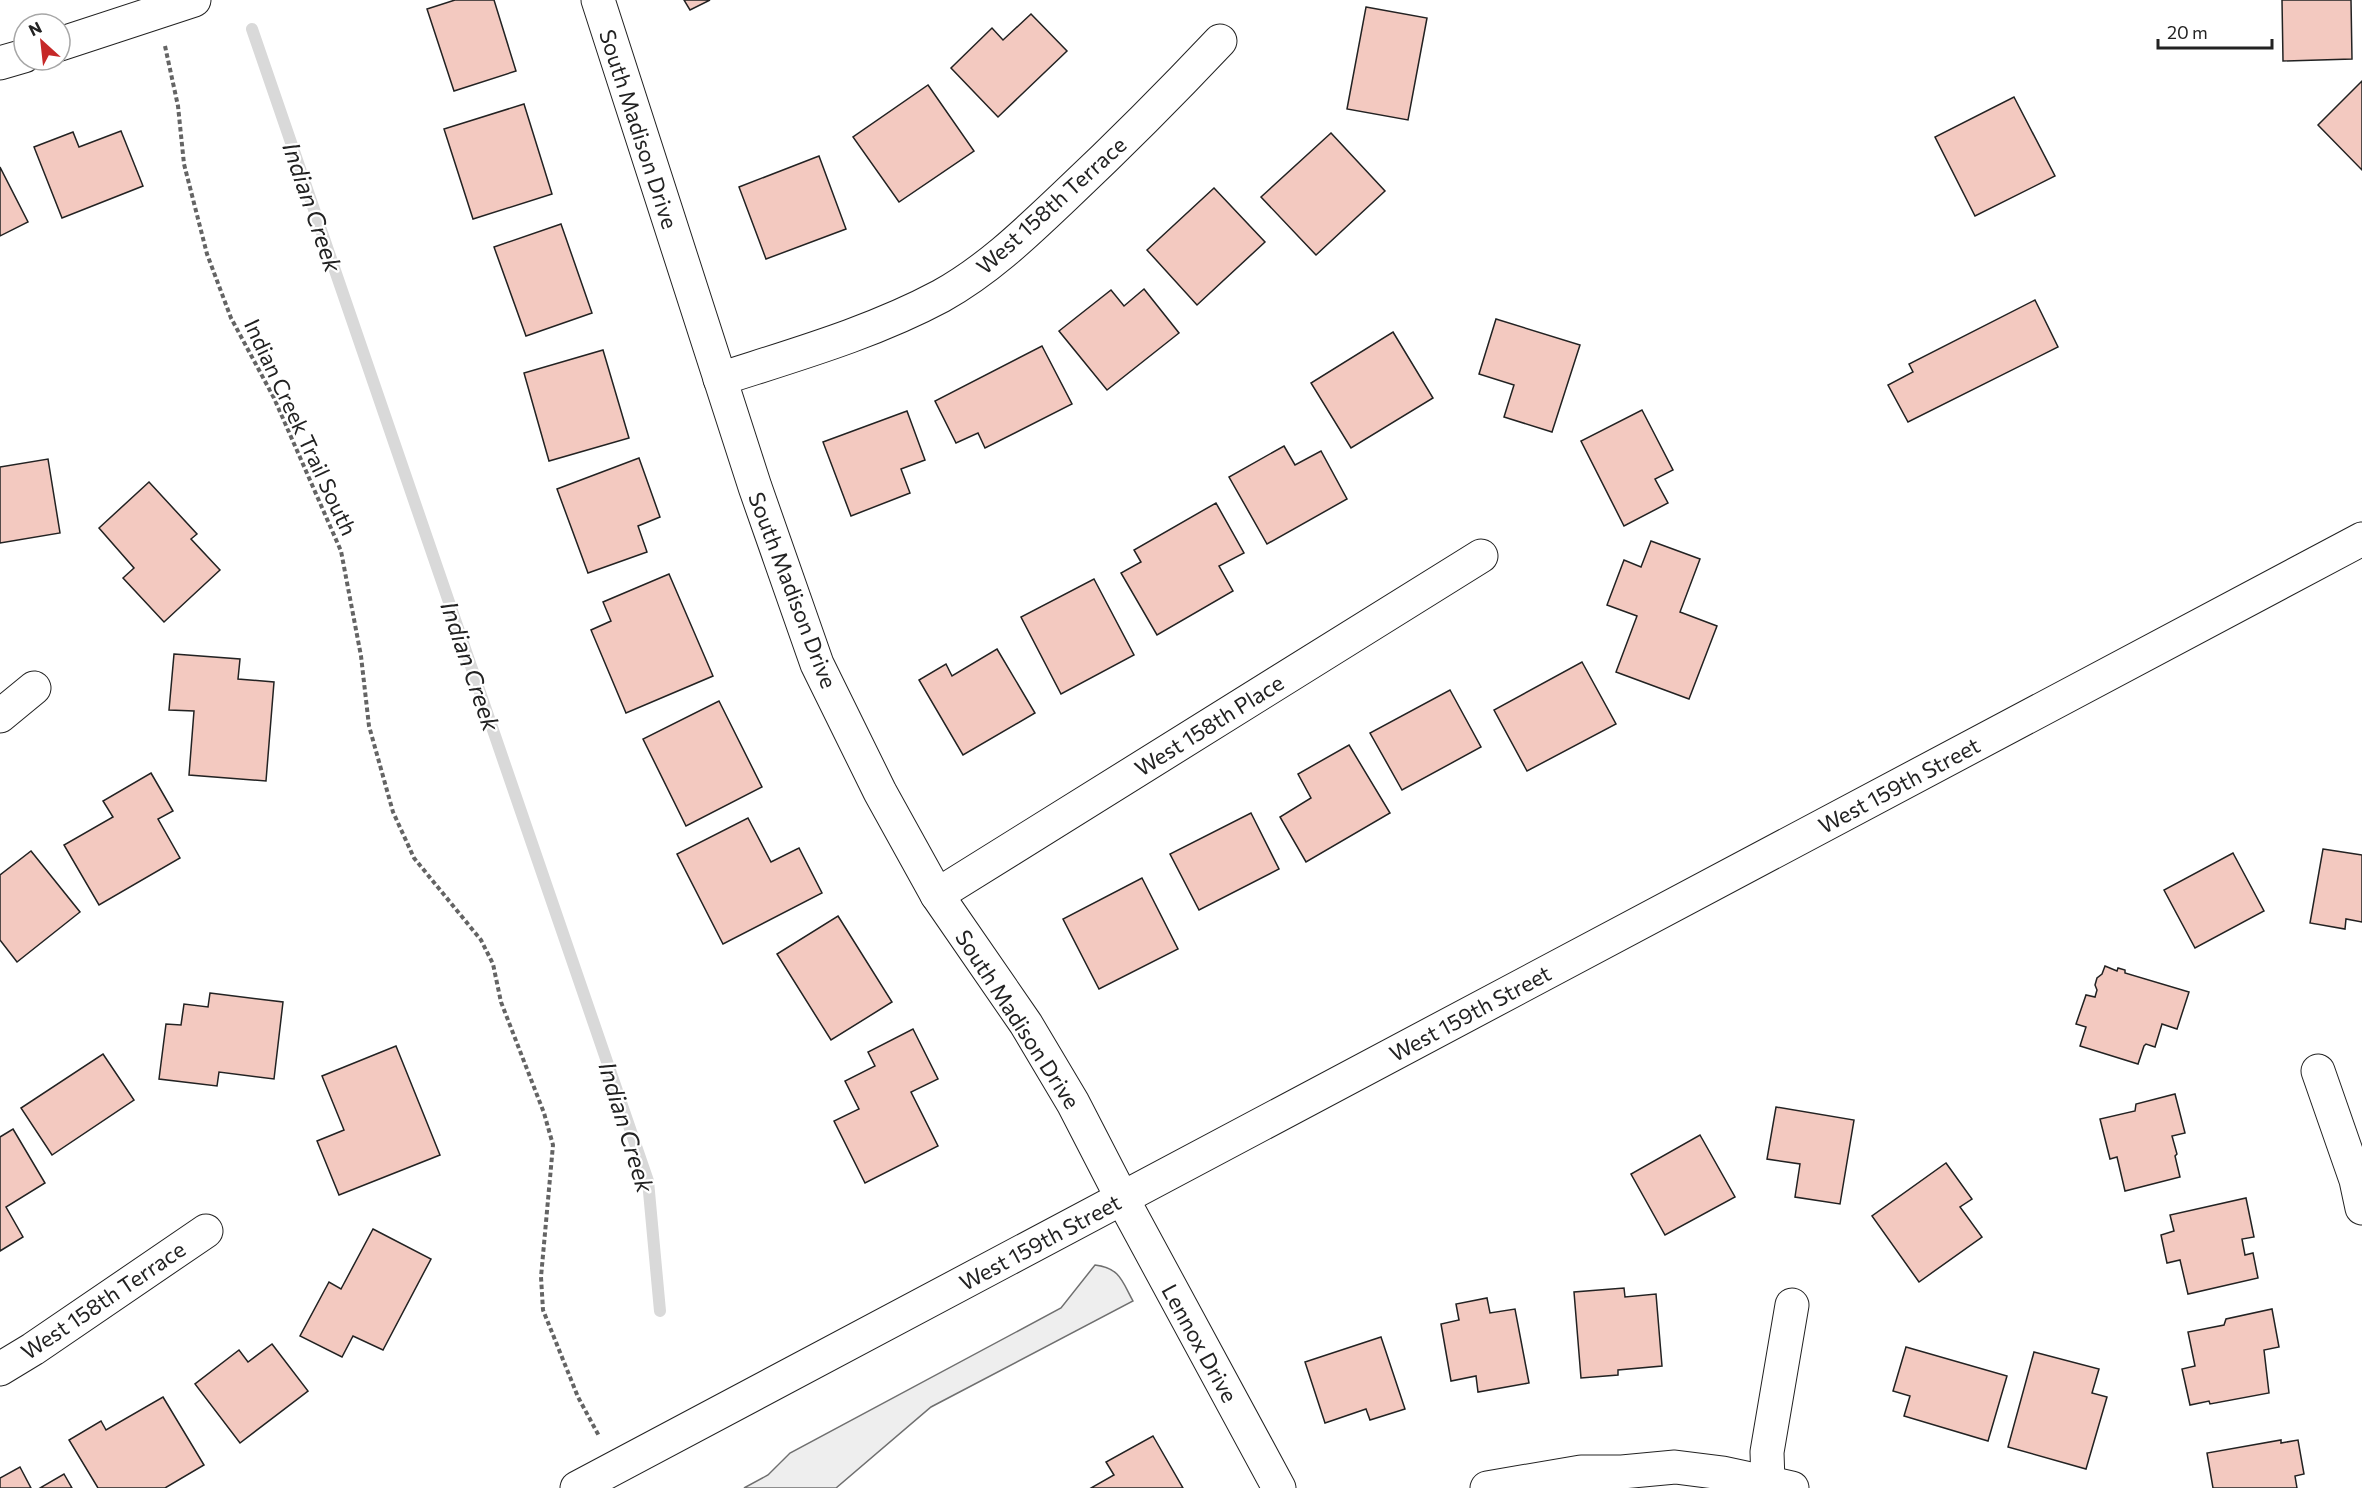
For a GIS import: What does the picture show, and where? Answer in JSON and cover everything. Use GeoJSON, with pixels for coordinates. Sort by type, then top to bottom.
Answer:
{"type":"FeatureCollection","features":[{"type":"Feature","properties":{"kind":"street"},"geometry":{"type":"LineString","coordinates":[[72,40],[194,0]]}},
{"type":"Feature","properties":{"kind":"street","name":"South Madison Drive"},"geometry":{"type":"LineString","coordinates":[[598,0],[754,487],[817,664],[880,792],[937,895],[1026,1024],[1073,1103],[1122,1198]]}},
{"type":"Feature","properties":{"kind":"street","name":"West 158th Terrace"},"geometry":{"type":"LineString","coordinates":[[720,379],[793,356],[890,320],[942,295],[990,264],[1133,132],[1220,42]]}},
{"type":"Feature","properties":{"kind":"street","name":"West 159th Street"},"geometry":{"type":"LineString","coordinates":[[577,1488],[2362,539]]}},
{"type":"Feature","properties":{"kind":"street","name":"West 158th Place"},"geometry":{"type":"LineString","coordinates":[[937,895],[1481,556]]}},
{"type":"Feature","properties":{"kind":"street"},"geometry":{"type":"LineString","coordinates":[[0,716],[33,688]]}},
{"type":"Feature","properties":{"kind":"street"},"geometry":{"type":"LineString","coordinates":[[2318,1071],[2356,1180],[2362,1208]]}},
{"type":"Feature","properties":{"kind":"street","name":"Lennox Drive"},"geometry":{"type":"LineString","coordinates":[[1122,1198],[1279,1488]]}},
{"type":"Feature","properties":{"kind":"street","name":"West 158th Terrace"},"geometry":{"type":"LineString","coordinates":[[0,1369],[206,1231]]}},
{"type":"Feature","properties":{"kind":"street"},"geometry":{"type":"LineString","coordinates":[[1780,1485],[1767,1452],[1792,1305]]}},
{"type":"Feature","properties":{"kind":"street"},"geometry":{"type":"LineString","coordinates":[[1487,1488],[1581,1472],[1622,1472],[1675,1467],[1723,1473],[1780,1485]]}},
{"type":"Feature","properties":{"kind":"path","name":"Indian Creek Trail South"},"geometry":{"type":"LineString","coordinates":[[155,13],[164,38],[178,106],[184,164],[207,255],[231,318],[274,398],[341,550],[361,656],[369,726],[393,812],[414,858],[482,940],[493,964],[501,1002],[544,1113],[553,1145],[541,1277],[543,1310],[578,1397],[597,1431]]}},
{"type":"Feature","properties":{"kind":"shaded area"},"geometry":{"type":"Polygon","coordinates":[[[1095,1265],[1115,1272],[1133,1301],[931,1407],[836,1488],[744,1488],[768,1475],[790,1453],[1061,1308],[1095,1265]]]}},
{"type":"Feature","properties":{"kind":"building"},"geometry":{"type":"Polygon","coordinates":[[[455,0],[494,0],[516,71],[454,91],[427,9],[455,0]]]}},
{"type":"Feature","properties":{"kind":"building"},"geometry":{"type":"Polygon","coordinates":[[[684,0],[710,0],[690,10],[684,0]]]}},
{"type":"Feature","properties":{"kind":"building"},"geometry":{"type":"Polygon","coordinates":[[[2282,0],[2351,0],[2352,59],[2283,61],[2282,0]]]}},
{"type":"Feature","properties":{"kind":"building"},"geometry":{"type":"Polygon","coordinates":[[[1366,7],[1427,18],[1408,120],[1347,109],[1366,7]]]}},
{"type":"Feature","properties":{"kind":"building"},"geometry":{"type":"Polygon","coordinates":[[[1031,14],[1067,51],[998,117],[951,68],[992,28],[1003,40],[1031,14]]]}},
{"type":"Feature","properties":{"kind":"building"},"geometry":{"type":"Polygon","coordinates":[[[2362,81],[2362,170],[2318,125],[2362,81]]]}},
{"type":"Feature","properties":{"kind":"building"},"geometry":{"type":"Polygon","coordinates":[[[928,85],[974,151],[899,202],[853,137],[928,85]]]}},
{"type":"Feature","properties":{"kind":"building"},"geometry":{"type":"Polygon","coordinates":[[[2014,97],[2055,176],[1975,216],[1935,137],[2014,97]]]}},
{"type":"Feature","properties":{"kind":"building"},"geometry":{"type":"Polygon","coordinates":[[[524,104],[552,194],[473,219],[444,129],[524,104]]]}},
{"type":"Feature","properties":{"kind":"building"},"geometry":{"type":"Polygon","coordinates":[[[121,131],[143,186],[62,218],[34,147],[73,132],[79,147],[121,131]]]}},
{"type":"Feature","properties":{"kind":"building"},"geometry":{"type":"Polygon","coordinates":[[[1331,133],[1385,191],[1316,255],[1261,197],[1331,133]]]}},
{"type":"Feature","properties":{"kind":"building"},"geometry":{"type":"Polygon","coordinates":[[[819,156],[846,229],[766,259],[739,187],[819,156]]]}},
{"type":"Feature","properties":{"kind":"building"},"geometry":{"type":"Polygon","coordinates":[[[0,167],[28,222],[0,236],[0,167]]]}},
{"type":"Feature","properties":{"kind":"building"},"geometry":{"type":"Polygon","coordinates":[[[1214,188],[1265,242],[1197,305],[1147,250],[1214,188]]]}},
{"type":"Feature","properties":{"kind":"building"},"geometry":{"type":"Polygon","coordinates":[[[561,224],[592,313],[526,336],[494,247],[561,224]]]}},
{"type":"Feature","properties":{"kind":"building"},"geometry":{"type":"Polygon","coordinates":[[[1144,289],[1179,333],[1107,390],[1059,331],[1111,290],[1124,306],[1144,289]]]}},
{"type":"Feature","properties":{"kind":"building"},"geometry":{"type":"Polygon","coordinates":[[[2035,300],[2058,347],[1908,422],[1888,385],[1913,372],[1909,364],[2035,300]]]}},
{"type":"Feature","properties":{"kind":"building"},"geometry":{"type":"Polygon","coordinates":[[[1496,319],[1580,345],[1552,432],[1504,417],[1514,385],[1479,374],[1496,319]]]}},
{"type":"Feature","properties":{"kind":"building"},"geometry":{"type":"Polygon","coordinates":[[[1393,332],[1433,398],[1351,448],[1311,383],[1393,332]]]}},
{"type":"Feature","properties":{"kind":"building"},"geometry":{"type":"Polygon","coordinates":[[[1042,346],[1072,404],[985,448],[978,433],[956,443],[935,401],[1042,346]]]}},
{"type":"Feature","properties":{"kind":"building"},"geometry":{"type":"Polygon","coordinates":[[[603,350],[629,438],[549,461],[524,373],[603,350]]]}},
{"type":"Feature","properties":{"kind":"building"},"geometry":{"type":"Polygon","coordinates":[[[1642,410],[1673,470],[1655,479],[1668,503],[1624,526],[1581,441],[1642,410]]]}},
{"type":"Feature","properties":{"kind":"building"},"geometry":{"type":"Polygon","coordinates":[[[907,411],[925,460],[901,469],[910,493],[851,516],[823,442],[907,411]]]}},
{"type":"Feature","properties":{"kind":"building"},"geometry":{"type":"Polygon","coordinates":[[[1284,446],[1295,465],[1321,451],[1347,499],[1267,544],[1229,477],[1284,446]]]}},
{"type":"Feature","properties":{"kind":"building"},"geometry":{"type":"Polygon","coordinates":[[[639,458],[660,517],[638,526],[647,552],[588,573],[557,489],[639,458]]]}},
{"type":"Feature","properties":{"kind":"building"},"geometry":{"type":"Polygon","coordinates":[[[48,459],[60,533],[0,543],[0,467],[48,459]]]}},
{"type":"Feature","properties":{"kind":"building"},"geometry":{"type":"Polygon","coordinates":[[[149,482],[197,534],[191,539],[220,570],[164,622],[123,578],[134,568],[99,528],[149,482]]]}},
{"type":"Feature","properties":{"kind":"building"},"geometry":{"type":"Polygon","coordinates":[[[1216,503],[1244,553],[1219,566],[1233,591],[1157,635],[1121,573],[1141,562],[1134,550],[1216,503]]]}},
{"type":"Feature","properties":{"kind":"building"},"geometry":{"type":"Polygon","coordinates":[[[1651,541],[1700,559],[1680,612],[1717,626],[1689,699],[1616,672],[1637,616],[1607,605],[1624,560],[1641,567],[1651,541]]]}},
{"type":"Feature","properties":{"kind":"building"},"geometry":{"type":"Polygon","coordinates":[[[669,574],[713,676],[626,713],[591,630],[611,621],[603,602],[669,574]]]}},
{"type":"Feature","properties":{"kind":"building"},"geometry":{"type":"Polygon","coordinates":[[[1094,579],[1134,655],[1061,694],[1021,617],[1094,579]]]}},
{"type":"Feature","properties":{"kind":"building"},"geometry":{"type":"Polygon","coordinates":[[[997,649],[1035,713],[963,755],[919,680],[946,664],[952,676],[997,649]]]}},
{"type":"Feature","properties":{"kind":"building"},"geometry":{"type":"Polygon","coordinates":[[[174,654],[240,659],[238,679],[274,682],[266,781],[189,775],[194,711],[169,710],[174,654]]]}},
{"type":"Feature","properties":{"kind":"building"},"geometry":{"type":"Polygon","coordinates":[[[1582,662],[1616,724],[1527,771],[1494,710],[1582,662]]]}},
{"type":"Feature","properties":{"kind":"building"},"geometry":{"type":"Polygon","coordinates":[[[1450,690],[1481,747],[1402,790],[1370,733],[1450,690]]]}},
{"type":"Feature","properties":{"kind":"building"},"geometry":{"type":"Polygon","coordinates":[[[719,701],[762,787],[686,826],[643,739],[719,701]]]}},
{"type":"Feature","properties":{"kind":"building"},"geometry":{"type":"Polygon","coordinates":[[[1349,745],[1390,813],[1306,862],[1280,817],[1311,798],[1298,774],[1349,745]]]}},
{"type":"Feature","properties":{"kind":"building"},"geometry":{"type":"Polygon","coordinates":[[[151,773],[173,811],[158,819],[180,858],[99,905],[64,845],[113,817],[103,801],[151,773]]]}},
{"type":"Feature","properties":{"kind":"building"},"geometry":{"type":"Polygon","coordinates":[[[1251,813],[1279,869],[1199,910],[1170,854],[1251,813]]]}},
{"type":"Feature","properties":{"kind":"building"},"geometry":{"type":"Polygon","coordinates":[[[748,818],[771,862],[799,848],[822,893],[723,944],[677,854],[748,818]]]}},
{"type":"Feature","properties":{"kind":"building"},"geometry":{"type":"Polygon","coordinates":[[[2323,849],[2362,855],[2362,922],[2346,919],[2345,929],[2310,923],[2323,849]]]}},
{"type":"Feature","properties":{"kind":"building"},"geometry":{"type":"Polygon","coordinates":[[[31,851],[80,912],[17,962],[0,940],[0,875],[31,851]]]}},
{"type":"Feature","properties":{"kind":"building"},"geometry":{"type":"Polygon","coordinates":[[[2233,853],[2264,911],[2195,948],[2164,890],[2233,853]]]}},
{"type":"Feature","properties":{"kind":"building"},"geometry":{"type":"Polygon","coordinates":[[[1142,878],[1178,949],[1099,989],[1063,919],[1142,878]]]}},
{"type":"Feature","properties":{"kind":"building"},"geometry":{"type":"Polygon","coordinates":[[[838,916],[892,1002],[831,1040],[777,954],[838,916]]]}},
{"type":"Feature","properties":{"kind":"building"},"geometry":{"type":"Polygon","coordinates":[[[2105,966],[2117,971],[2118,968],[2125,970],[2125,973],[2189,992],[2177,1029],[2162,1024],[2155,1047],[2146,1044],[2144,1046],[2138,1064],[2080,1046],[2086,1027],[2076,1024],[2086,995],[2095,997],[2097,978],[2102,974],[2105,966]]]}},
{"type":"Feature","properties":{"kind":"building"},"geometry":{"type":"Polygon","coordinates":[[[210,993],[283,1002],[274,1079],[219,1072],[217,1086],[159,1079],[166,1024],[181,1025],[184,1004],[208,1007],[210,993]]]}},
{"type":"Feature","properties":{"kind":"building"},"geometry":{"type":"Polygon","coordinates":[[[913,1029],[938,1079],[911,1092],[938,1146],[865,1183],[834,1121],[859,1109],[845,1081],[875,1066],[868,1052],[913,1029]]]}},
{"type":"Feature","properties":{"kind":"building"},"geometry":{"type":"Polygon","coordinates":[[[396,1046],[440,1155],[339,1195],[317,1141],[344,1130],[322,1076],[396,1046]]]}},
{"type":"Feature","properties":{"kind":"building"},"geometry":{"type":"Polygon","coordinates":[[[103,1054],[134,1100],[52,1155],[21,1108],[103,1054]]]}},
{"type":"Feature","properties":{"kind":"building"},"geometry":{"type":"Polygon","coordinates":[[[2175,1094],[2185,1133],[2172,1136],[2180,1177],[2125,1191],[2117,1157],[2110,1159],[2100,1119],[2135,1111],[2136,1104],[2175,1094]]]}},
{"type":"Feature","properties":{"kind":"building"},"geometry":{"type":"Polygon","coordinates":[[[1776,1107],[1854,1120],[1840,1204],[1795,1197],[1800,1164],[1767,1159],[1776,1107]]]}},
{"type":"Feature","properties":{"kind":"building"},"geometry":{"type":"Polygon","coordinates":[[[13,1129],[45,1183],[6,1207],[23,1237],[0,1251],[0,1137],[13,1129]]]}},
{"type":"Feature","properties":{"kind":"building"},"geometry":{"type":"Polygon","coordinates":[[[1700,1135],[1735,1197],[1665,1235],[1631,1174],[1700,1135]]]}},
{"type":"Feature","properties":{"kind":"building"},"geometry":{"type":"Polygon","coordinates":[[[1946,1163],[1972,1199],[1960,1207],[1982,1237],[1919,1282],[1872,1216],[1946,1163]]]}},
{"type":"Feature","properties":{"kind":"building"},"geometry":{"type":"Polygon","coordinates":[[[2246,1198],[2254,1237],[2242,1239],[2245,1255],[2253,1253],[2258,1278],[2188,1294],[2180,1260],[2167,1263],[2161,1235],[2174,1231],[2170,1215],[2246,1198]]]}},
{"type":"Feature","properties":{"kind":"building"},"geometry":{"type":"Polygon","coordinates":[[[373,1229],[431,1259],[383,1350],[353,1336],[342,1357],[300,1336],[329,1282],[341,1289],[373,1229]]]}},
{"type":"Feature","properties":{"kind":"building"},"geometry":{"type":"Polygon","coordinates":[[[1624,1288],[1625,1297],[1656,1294],[1662,1366],[1618,1370],[1618,1375],[1581,1378],[1574,1292],[1624,1288]]]}},
{"type":"Feature","properties":{"kind":"building"},"geometry":{"type":"Polygon","coordinates":[[[1487,1298],[1490,1313],[1515,1309],[1529,1383],[1478,1392],[1476,1376],[1451,1381],[1441,1324],[1459,1320],[1456,1304],[1487,1298]]]}},
{"type":"Feature","properties":{"kind":"building"},"geometry":{"type":"Polygon","coordinates":[[[2272,1309],[2279,1347],[2264,1350],[2269,1393],[2210,1404],[2209,1401],[2190,1405],[2182,1369],[2195,1366],[2188,1332],[2224,1325],[2226,1319],[2272,1309]]]}},
{"type":"Feature","properties":{"kind":"building"},"geometry":{"type":"Polygon","coordinates":[[[1381,1337],[1405,1409],[1370,1420],[1366,1409],[1325,1423],[1305,1362],[1381,1337]]]}},
{"type":"Feature","properties":{"kind":"building"},"geometry":{"type":"Polygon","coordinates":[[[272,1344],[308,1391],[240,1443],[195,1384],[239,1350],[248,1362],[272,1344]]]}},
{"type":"Feature","properties":{"kind":"building"},"geometry":{"type":"Polygon","coordinates":[[[1906,1347],[2007,1376],[1988,1441],[1904,1416],[1910,1396],[1893,1391],[1906,1347]]]}},
{"type":"Feature","properties":{"kind":"building"},"geometry":{"type":"Polygon","coordinates":[[[2034,1352],[2099,1369],[2092,1393],[2107,1397],[2086,1469],[2008,1447],[2034,1352]]]}},
{"type":"Feature","properties":{"kind":"building"},"geometry":{"type":"Polygon","coordinates":[[[163,1397],[204,1465],[165,1488],[98,1488],[69,1440],[101,1421],[106,1430],[163,1397]]]}},
{"type":"Feature","properties":{"kind":"building"},"geometry":{"type":"Polygon","coordinates":[[[1153,1436],[1183,1488],[1091,1488],[1114,1475],[1106,1462],[1153,1436]]]}},
{"type":"Feature","properties":{"kind":"building"},"geometry":{"type":"Polygon","coordinates":[[[2281,1440],[2281,1443],[2298,1440],[2304,1474],[2295,1476],[2297,1488],[2213,1488],[2207,1453],[2281,1440]]]}},
{"type":"Feature","properties":{"kind":"building"},"geometry":{"type":"Polygon","coordinates":[[[20,1467],[31,1488],[0,1488],[0,1478],[20,1467]]]}},
{"type":"Feature","properties":{"kind":"building"},"geometry":{"type":"Polygon","coordinates":[[[64,1474],[72,1488],[40,1488],[64,1474]]]}},
{"type":"Feature","properties":{"kind":"waterway","name":"Indian Creek"},"geometry":{"type":"LineString","coordinates":[[252,29],[648,1181],[660,1311]]}}]}
